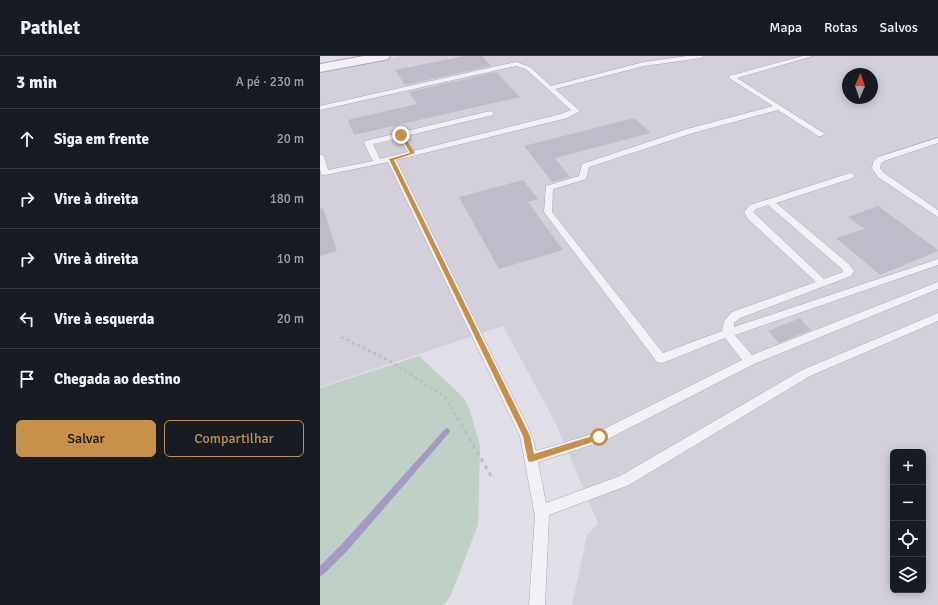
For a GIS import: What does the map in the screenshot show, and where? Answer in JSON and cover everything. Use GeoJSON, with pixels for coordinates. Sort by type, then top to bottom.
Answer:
{"type":"FeatureCollection","features":[{"type":"Feature","properties":{"kind":"street"},"geometry":{"type":"LineString","coordinates":[[320,68],[384,56]]}},
{"type":"Feature","properties":{"kind":"lane"},"geometry":{"type":"LineString","coordinates":[[550,88],[644,64],[701,56]]}},
{"type":"Feature","properties":{"kind":"lane"},"geometry":{"type":"LineString","coordinates":[[810,56],[731,77],[821,134]]}},
{"type":"Feature","properties":{"kind":"lane"},"geometry":{"type":"LineString","coordinates":[[320,108],[516,64],[528,68],[576,111],[564,116],[391,159],[325,172],[320,156]]}},
{"type":"Feature","properties":{"kind":"lane"},"geometry":{"type":"LineString","coordinates":[[779,107],[690,131],[585,166],[583,177],[549,188],[548,212],[661,359],[727,333],[938,262]]}},
{"type":"Feature","properties":{"kind":"lane"},"geometry":{"type":"LineString","coordinates":[[378,162],[368,143],[490,113]]}},
{"type":"Feature","properties":{"kind":"lane"},"geometry":{"type":"LineString","coordinates":[[401,135],[412,153]]}},
{"type":"Feature","properties":{"kind":"lane"},"geometry":{"type":"LineString","coordinates":[[938,140],[881,159],[877,162],[876,168],[881,175],[938,214]]}},
{"type":"Feature","properties":{"kind":"lane"},"geometry":{"type":"LineString","coordinates":[[391,159],[526,436],[542,516],[537,605]]}},
{"type":"Feature","properties":{"kind":"lane"},"geometry":{"type":"LineString","coordinates":[[823,283],[751,217],[748,212],[753,207],[850,176]]}},
{"type":"Feature","properties":{"kind":"lane"},"geometry":{"type":"LineString","coordinates":[[750,361],[727,333],[729,321],[736,315],[847,274],[849,271],[770,202]]}},
{"type":"Feature","properties":{"kind":"lane"},"geometry":{"type":"LineString","coordinates":[[531,458],[599,437],[750,361],[938,285]]}},
{"type":"Feature","properties":{"kind":"lane"},"geometry":{"type":"LineString","coordinates":[[541,511],[624,481],[806,373],[938,317]]}},
{"type":"Feature","properties":{"kind":"path"},"geometry":{"type":"LineString","coordinates":[[341,337],[388,360],[444,396],[491,476]]}},
{"type":"Feature","properties":{"kind":"shaded area"},"geometry":{"type":"Polygon","coordinates":[[[402,56],[938,56],[938,605],[572,605],[587,535],[598,523],[555,422],[503,326],[320,387],[320,73],[402,56]]]}},
{"type":"Feature","properties":{"kind":"shaded area"},"geometry":{"type":"Polygon","coordinates":[[[419,356],[464,398],[470,411],[480,446],[478,525],[450,597],[443,605],[320,605],[320,388],[419,356]]]}},
{"type":"Feature","properties":{"kind":"building"},"geometry":{"type":"Polygon","coordinates":[[[465,56],[482,56],[491,66],[405,85],[395,70],[465,56]]]}},
{"type":"Feature","properties":{"kind":"building"},"geometry":{"type":"Polygon","coordinates":[[[496,72],[520,97],[354,135],[348,120],[417,104],[409,92],[496,72]]]}},
{"type":"Feature","properties":{"kind":"building"},"geometry":{"type":"Polygon","coordinates":[[[634,118],[651,133],[555,158],[570,177],[552,182],[524,146],[634,118]]]}},
{"type":"Feature","properties":{"kind":"building"},"geometry":{"type":"Polygon","coordinates":[[[523,180],[538,199],[528,202],[563,250],[499,269],[459,197],[523,180]]]}},
{"type":"Feature","properties":{"kind":"building"},"geometry":{"type":"Polygon","coordinates":[[[878,206],[938,251],[880,275],[836,238],[865,229],[848,217],[878,206]]]}},
{"type":"Feature","properties":{"kind":"building"},"geometry":{"type":"Polygon","coordinates":[[[323,208],[337,251],[320,256],[320,209],[323,208]]]}},
{"type":"Feature","properties":{"kind":"building"},"geometry":{"type":"Polygon","coordinates":[[[800,318],[811,330],[779,343],[768,331],[800,318]]]}},
{"type":"Feature","properties":{"kind":"waterway"},"geometry":{"type":"LineString","coordinates":[[320,572],[345,547],[447,431]]}},
{"type":"Feature","properties":{"kind":"route"},"geometry":{"type":"LineString","coordinates":[[401,135],[412,153],[391,159],[526,436],[531,458],[599,437]]}}]}
